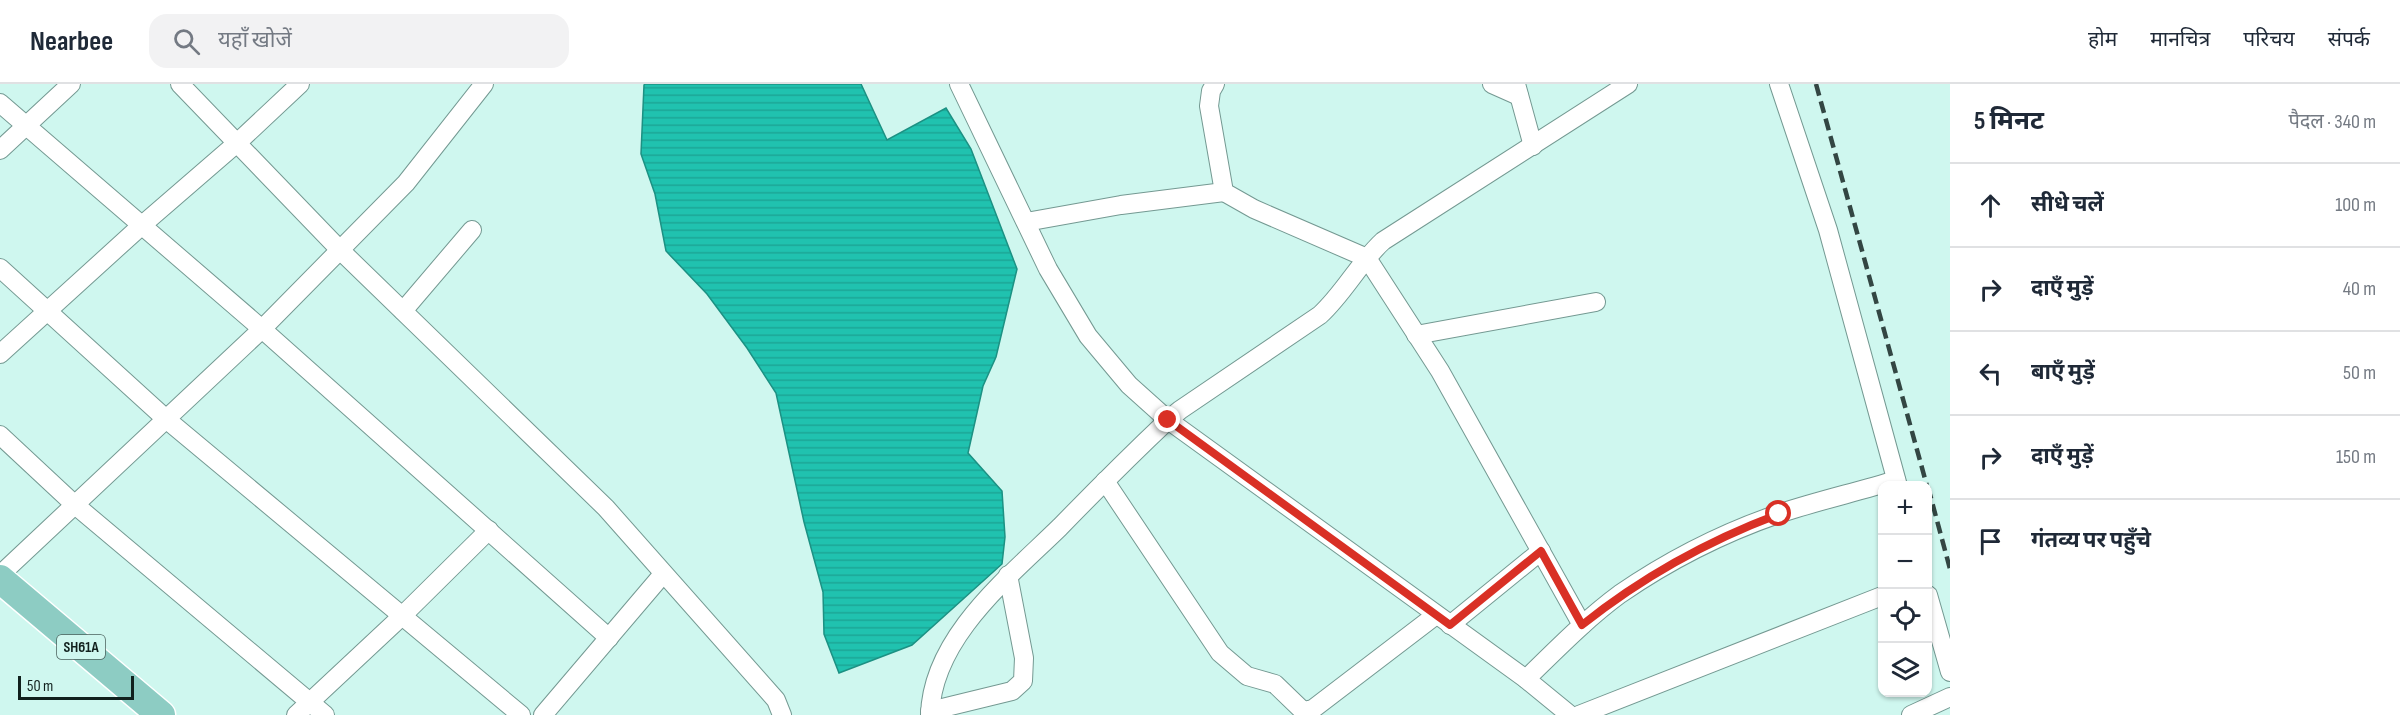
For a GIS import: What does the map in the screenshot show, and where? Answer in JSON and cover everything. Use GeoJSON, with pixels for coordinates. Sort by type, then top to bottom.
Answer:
{"type":"FeatureCollection","features":[{"type":"Feature","properties":{"kind":"main road","name":"SH61A"},"geometry":{"type":"LineString","coordinates":[[0,577],[148,711]]}},
{"type":"Feature","properties":{"kind":"street"},"geometry":{"type":"LineString","coordinates":[[0,150],[72,84]]}},
{"type":"Feature","properties":{"kind":"street"},"geometry":{"type":"LineString","coordinates":[[180,84],[340,250],[606,508],[776,700],[782,715]]}},
{"type":"Feature","properties":{"kind":"street"},"geometry":{"type":"LineString","coordinates":[[0,354],[300,84]]}},
{"type":"Feature","properties":{"kind":"street"},"geometry":{"type":"LineString","coordinates":[[0,577],[74,504],[262,329],[406,183],[484,84]]}},
{"type":"Feature","properties":{"kind":"street"},"geometry":{"type":"LineString","coordinates":[[959,84],[1048,269],[1088,336],[1129,385],[1168,420],[1570,714],[1878,598]]}},
{"type":"Feature","properties":{"kind":"street"},"geometry":{"type":"LineString","coordinates":[[1215,84],[1209,106],[1224,192]]}},
{"type":"Feature","properties":{"kind":"street"},"geometry":{"type":"LineString","coordinates":[[1492,84],[1517,90],[1533,147]]}},
{"type":"Feature","properties":{"kind":"street"},"geometry":{"type":"LineString","coordinates":[[1008,575],[1024,658],[1023,681],[1012,691],[930,713],[934,686],[951,648],[982,604],[1008,575],[1168,420],[1320,315],[1336,300],[1367,258],[1383,241],[1628,84]]}},
{"type":"Feature","properties":{"kind":"street"},"geometry":{"type":"LineString","coordinates":[[1779,84],[1828,230],[1896,481]]}},
{"type":"Feature","properties":{"kind":"street"},"geometry":{"type":"LineString","coordinates":[[0,103],[25,127],[262,329],[609,638]]}},
{"type":"Feature","properties":{"kind":"street"},"geometry":{"type":"LineString","coordinates":[[1026,222],[1121,205],[1224,192],[1254,209],[1367,258],[1440,371],[1582,625]]}},
{"type":"Feature","properties":{"kind":"street"},"geometry":{"type":"LineString","coordinates":[[403,311],[472,230]]}},
{"type":"Feature","properties":{"kind":"street"},"geometry":{"type":"LineString","coordinates":[[0,268],[166,419],[521,715]]}},
{"type":"Feature","properties":{"kind":"street"},"geometry":{"type":"LineString","coordinates":[[1416,335],[1596,302]]}},
{"type":"Feature","properties":{"kind":"street"},"geometry":{"type":"LineString","coordinates":[[0,435],[74,504],[325,715]]}},
{"type":"Feature","properties":{"kind":"street"},"geometry":{"type":"LineString","coordinates":[[1105,481],[1220,653],[1246,676],[1275,684],[1303,711],[1313,708],[1541,551]]}},
{"type":"Feature","properties":{"kind":"street"},"geometry":{"type":"LineString","coordinates":[[1526,680],[1582,625],[1620,594],[1666,566],[1741,528],[1779,514],[1878,488]]}},
{"type":"Feature","properties":{"kind":"street"},"geometry":{"type":"LineString","coordinates":[[296,715],[308,701],[402,616],[489,531]]}},
{"type":"Feature","properties":{"kind":"street"},"geometry":{"type":"LineString","coordinates":[[543,715],[663,574]]}},
{"type":"Feature","properties":{"kind":"street"},"geometry":{"type":"LineString","coordinates":[[1932,609],[1950,672]]}},
{"type":"Feature","properties":{"kind":"street"},"geometry":{"type":"LineString","coordinates":[[1911,715],[1950,697]]}},
{"type":"Feature","properties":{"kind":"shaded area"},"geometry":{"type":"Polygon","coordinates":[[[645,84],[861,84],[887,140],[946,108],[971,149],[1017,269],[996,357],[983,386],[968,453],[1002,491],[1005,537],[1002,564],[912,645],[839,673],[824,634],[823,592],[804,522],[776,393],[747,348],[707,294],[666,251],[655,194],[641,154],[645,84]]]}},
{"type":"Feature","properties":{"kind":"railway"},"geometry":{"type":"LineString","coordinates":[[1816,84],[1926,481]]}},
{"type":"Feature","properties":{"kind":"railway"},"geometry":{"type":"LineString","coordinates":[[1932,502],[1950,569]]}},
{"type":"Feature","properties":{"kind":"route"},"geometry":{"type":"LineString","coordinates":[[1168,420],[1450,625],[1541,551],[1582,625],[1620,594],[1675,561],[1741,528],[1779,514]]}}]}
